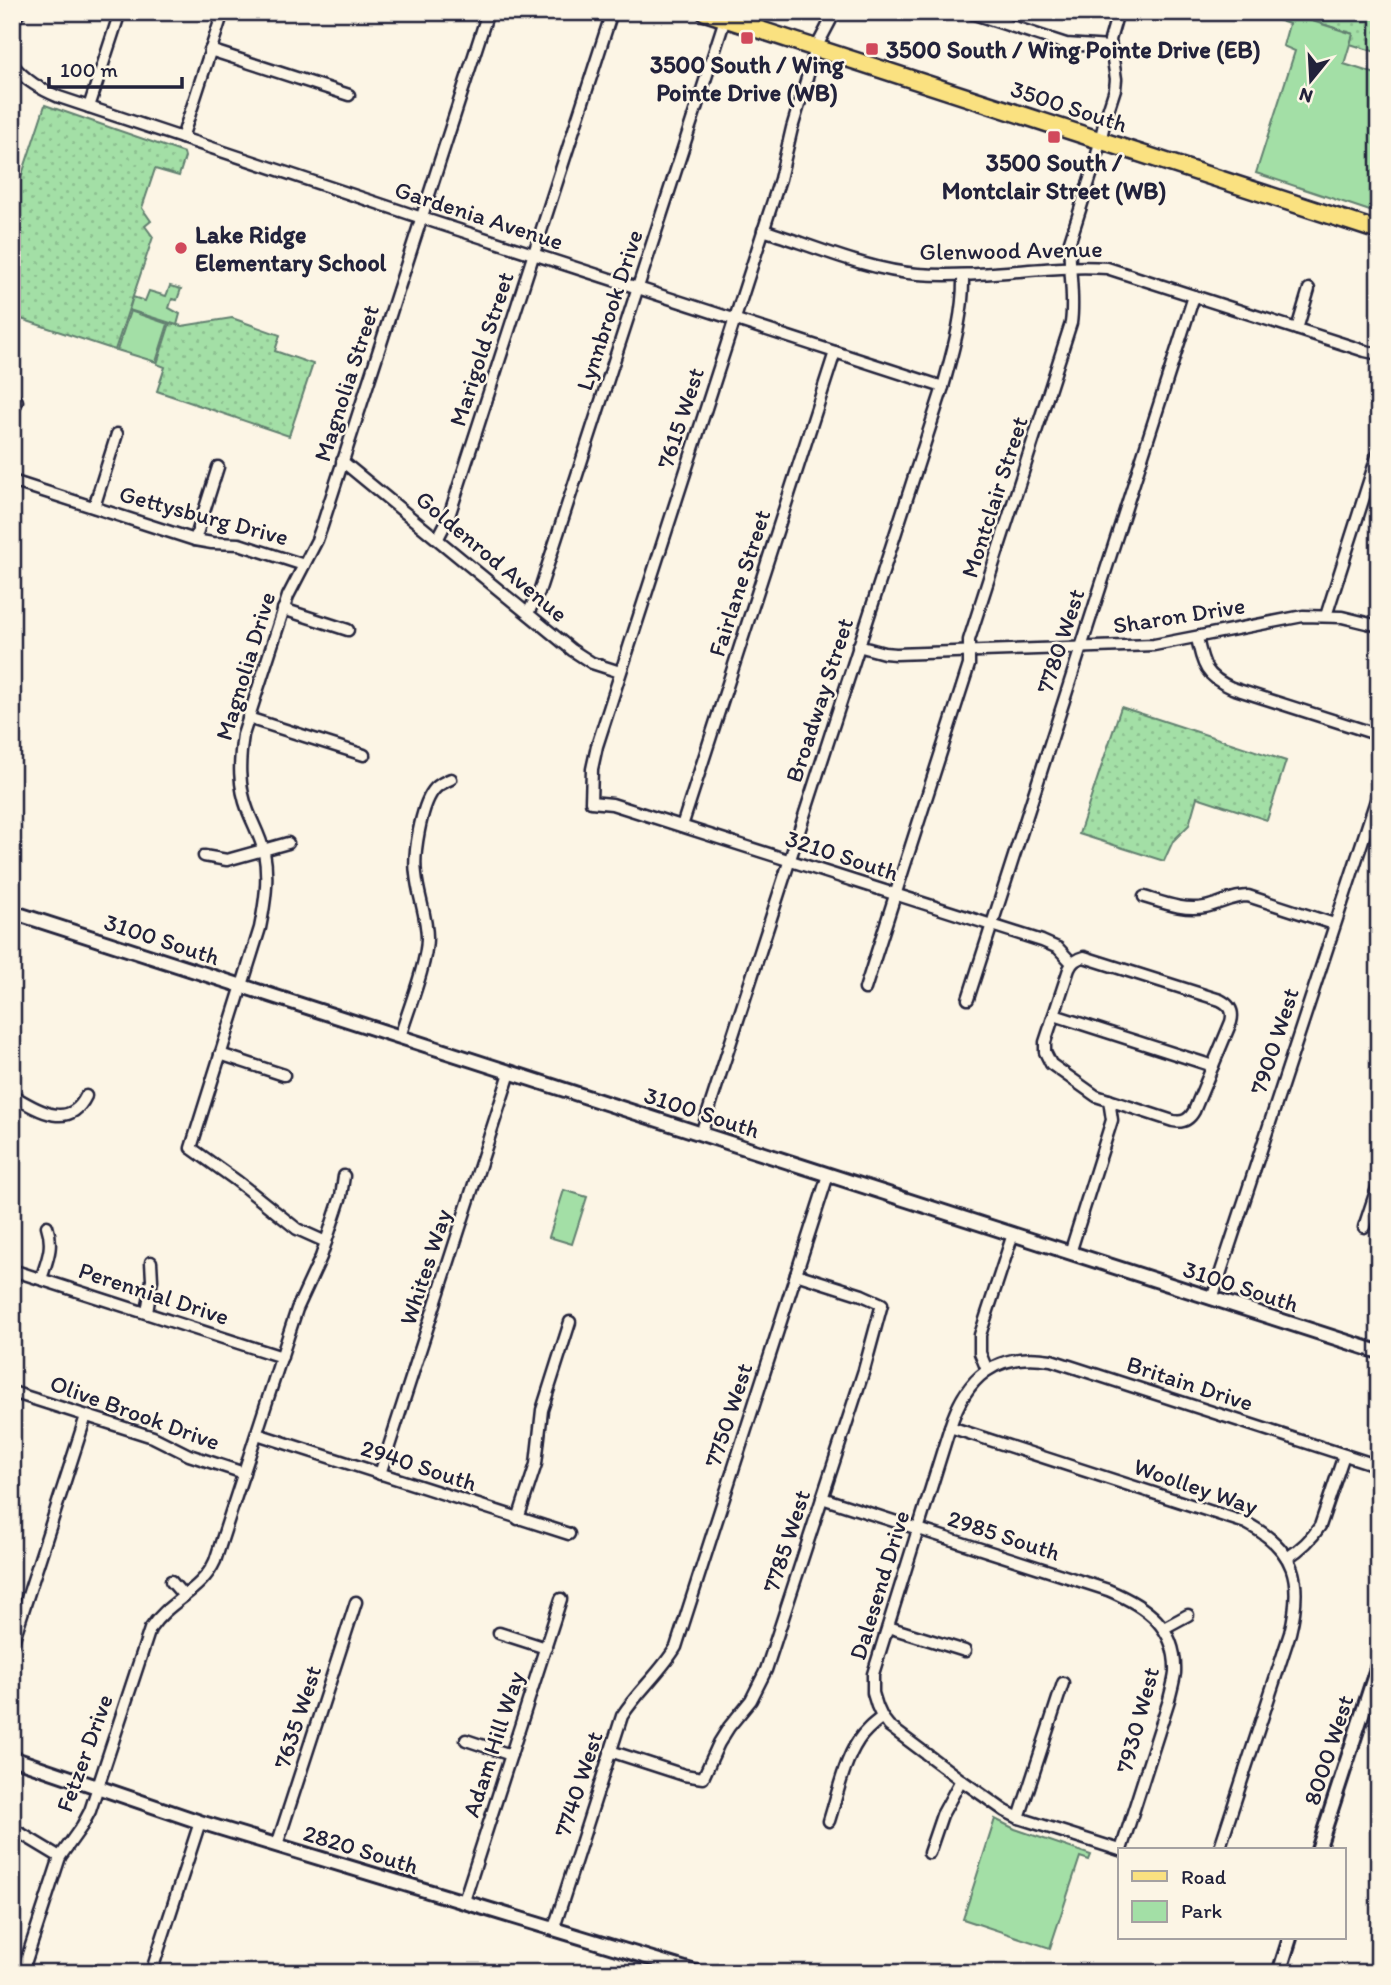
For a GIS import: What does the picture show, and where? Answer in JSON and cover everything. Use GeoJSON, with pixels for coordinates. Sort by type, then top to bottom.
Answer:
{"type":"FeatureCollection","features":[{"type":"Feature","properties":{"kind":"main road","name":"3500 South"},"geometry":{"type":"LineString","coordinates":[[705,12],[1379,231]]}},
{"type":"Feature","properties":{"kind":"street"},"geometry":{"type":"LineString","coordinates":[[12,23],[20,12]]}},
{"type":"Feature","properties":{"kind":"street"},"geometry":{"type":"LineString","coordinates":[[89,107],[120,12]]}},
{"type":"Feature","properties":{"kind":"street"},"geometry":{"type":"LineString","coordinates":[[182,138],[223,12]]}},
{"type":"Feature","properties":{"kind":"street","name":"Magnolia Street"},"geometry":{"type":"LineString","coordinates":[[304,565],[317,540],[488,12]]}},
{"type":"Feature","properties":{"kind":"street","name":"Marigold Street"},"geometry":{"type":"LineString","coordinates":[[438,538],[447,519],[612,12]]}},
{"type":"Feature","properties":{"kind":"street","name":"7615 West"},"geometry":{"type":"LineString","coordinates":[[591,802],[594,757],[780,179],[816,48],[835,12]]}},
{"type":"Feature","properties":{"kind":"street"},"geometry":{"type":"LineString","coordinates":[[968,12],[984,15],[1066,44],[1110,47]]}},
{"type":"Feature","properties":{"kind":"street","name":"Montclair Street"},"geometry":{"type":"LineString","coordinates":[[865,989],[969,665],[969,640],[1071,323],[1073,295],[1070,241],[1115,89],[1116,79],[1110,47],[1118,12]]}},
{"type":"Feature","properties":{"kind":"street","name":"Lynnbrook Drive"},"geometry":{"type":"LineString","coordinates":[[528,613],[539,592],[725,19]]}},
{"type":"Feature","properties":{"kind":"street"},"geometry":{"type":"LineString","coordinates":[[210,50],[349,95]]}},
{"type":"Feature","properties":{"kind":"street","name":"Gardenia Avenue"},"geometry":{"type":"LineString","coordinates":[[12,64],[28,82],[41,90],[89,107],[943,387]]}},
{"type":"Feature","properties":{"kind":"street","name":"Glenwood Avenue"},"geometry":{"type":"LineString","coordinates":[[763,230],[873,266],[917,274],[964,275],[1107,268],[1379,354]]}},
{"type":"Feature","properties":{"kind":"street","name":"Broadway Street"},"geometry":{"type":"LineString","coordinates":[[701,1134],[943,387],[959,326],[964,275]]}},
{"type":"Feature","properties":{"kind":"street"},"geometry":{"type":"LineString","coordinates":[[1297,329],[1309,289]]}},
{"type":"Feature","properties":{"kind":"street","name":"7780 West"},"geometry":{"type":"LineString","coordinates":[[968,999],[1194,296]]}},
{"type":"Feature","properties":{"kind":"street","name":"Fairlane Street"},"geometry":{"type":"LineString","coordinates":[[682,826],[835,352]]}},
{"type":"Feature","properties":{"kind":"street"},"geometry":{"type":"LineString","coordinates":[[12,414],[17,401]]}},
{"type":"Feature","properties":{"kind":"street"},"geometry":{"type":"LineString","coordinates":[[94,507],[117,434]]}},
{"type":"Feature","properties":{"kind":"street"},"geometry":{"type":"LineString","coordinates":[[1325,616],[1379,450]]}},
{"type":"Feature","properties":{"kind":"street","name":"Goldenrod Avenue"},"geometry":{"type":"LineString","coordinates":[[342,461],[582,658],[621,672]]}},
{"type":"Feature","properties":{"kind":"street"},"geometry":{"type":"LineString","coordinates":[[195,540],[218,467]]}},
{"type":"Feature","properties":{"kind":"street","name":"Gettysburg Drive"},"geometry":{"type":"LineString","coordinates":[[12,481],[195,540],[239,544],[304,565]]}},
{"type":"Feature","properties":{"kind":"street","name":"Magnolia Drive"},"geometry":{"type":"LineString","coordinates":[[304,565],[294,580],[283,608],[248,718],[239,756],[240,779],[246,806],[263,850],[266,898],[260,928],[191,1147],[297,1229],[326,1242]]}},
{"type":"Feature","properties":{"kind":"street"},"geometry":{"type":"LineString","coordinates":[[283,608],[348,630]]}},
{"type":"Feature","properties":{"kind":"street","name":"Sharon Drive"},"geometry":{"type":"LineString","coordinates":[[858,646],[884,653],[1154,645],[1303,616],[1360,620],[1379,626]]}},
{"type":"Feature","properties":{"kind":"street"},"geometry":{"type":"LineString","coordinates":[[1196,638],[1206,668],[1217,681],[1379,735]]}},
{"type":"Feature","properties":{"kind":"street"},"geometry":{"type":"LineString","coordinates":[[248,718],[364,755]]}},
{"type":"Feature","properties":{"kind":"street"},"geometry":{"type":"LineString","coordinates":[[400,1037],[427,940],[425,917],[415,874],[417,840],[432,791],[451,779]]}},
{"type":"Feature","properties":{"kind":"street","name":"7900 West"},"geometry":{"type":"LineString","coordinates":[[1212,1299],[1377,797]]}},
{"type":"Feature","properties":{"kind":"street","name":"3210 South"},"geometry":{"type":"LineString","coordinates":[[591,802],[612,803],[1042,941],[1058,948],[1075,961]]}},
{"type":"Feature","properties":{"kind":"street"},"geometry":{"type":"LineString","coordinates":[[204,856],[227,860],[288,843]]}},
{"type":"Feature","properties":{"kind":"street"},"geometry":{"type":"LineString","coordinates":[[1144,897],[1187,909],[1202,908],[1239,896],[1248,896],[1334,923]]}},
{"type":"Feature","properties":{"kind":"street","name":"3100 South"},"geometry":{"type":"LineString","coordinates":[[12,912],[1379,1352]]}},
{"type":"Feature","properties":{"kind":"street"},"geometry":{"type":"LineString","coordinates":[[1090,958],[1220,1000],[1232,1010],[1231,1022],[1194,1111],[1187,1120],[1173,1121],[1096,1096],[1046,1057],[1045,1042],[1075,961],[1090,958]]}},
{"type":"Feature","properties":{"kind":"street"},"geometry":{"type":"LineString","coordinates":[[1054,1015],[1213,1066]]}},
{"type":"Feature","properties":{"kind":"street"},"geometry":{"type":"LineString","coordinates":[[220,1054],[284,1075]]}},
{"type":"Feature","properties":{"kind":"street","name":"Whites Way"},"geometry":{"type":"LineString","coordinates":[[380,1474],[510,1073]]}},
{"type":"Feature","properties":{"kind":"street"},"geometry":{"type":"LineString","coordinates":[[12,1095],[37,1110],[63,1115],[73,1113],[86,1096]]}},
{"type":"Feature","properties":{"kind":"street"},"geometry":{"type":"LineString","coordinates":[[1109,1100],[1112,1120]]}},
{"type":"Feature","properties":{"kind":"street"},"geometry":{"type":"LineString","coordinates":[[1070,1253],[1112,1120],[1130,1107]]}},
{"type":"Feature","properties":{"kind":"street","name":"7750 West"},"geometry":{"type":"LineString","coordinates":[[663,1666],[676,1647],[828,1175]]}},
{"type":"Feature","properties":{"kind":"street","name":"Fetzer Drive"},"geometry":{"type":"LineString","coordinates":[[22,1973],[60,1857],[90,1811],[145,1639],[156,1620],[168,1607],[211,1571],[297,1309],[326,1242],[341,1196],[344,1176]]}},
{"type":"Feature","properties":{"kind":"street"},"geometry":{"type":"LineString","coordinates":[[1364,1227],[1379,1182]]}},
{"type":"Feature","properties":{"kind":"street"},"geometry":{"type":"LineString","coordinates":[[41,1279],[50,1248],[51,1238],[47,1226]]}},
{"type":"Feature","properties":{"kind":"street"},"geometry":{"type":"LineString","coordinates":[[987,1370],[980,1353],[980,1335],[1013,1234]]}},
{"type":"Feature","properties":{"kind":"street"},"geometry":{"type":"LineString","coordinates":[[147,1313],[152,1280],[151,1262]]}},
{"type":"Feature","properties":{"kind":"street","name":"Perennial Drive"},"geometry":{"type":"LineString","coordinates":[[12,1270],[282,1357]]}},
{"type":"Feature","properties":{"kind":"street","name":"7785 West"},"geometry":{"type":"LineString","coordinates":[[610,1751],[684,1775],[703,1778],[719,1743],[751,1700],[766,1670],[883,1304],[796,1274]]}},
{"type":"Feature","properties":{"kind":"street"},"geometry":{"type":"LineString","coordinates":[[518,1518],[536,1464],[542,1410],[570,1322]]}},
{"type":"Feature","properties":{"kind":"street","name":"Britain Drive"},"geometry":{"type":"LineString","coordinates":[[987,1370],[1017,1359],[1035,1357],[1051,1360],[1379,1466]]}},
{"type":"Feature","properties":{"kind":"street","name":"Dalesend Drive"},"geometry":{"type":"LineString","coordinates":[[881,1717],[873,1693],[873,1674],[956,1409],[963,1394],[987,1370]]}},
{"type":"Feature","properties":{"kind":"street","name":"Olive Brook Drive"},"geometry":{"type":"LineString","coordinates":[[12,1392],[153,1437],[189,1455],[244,1472]]}},
{"type":"Feature","properties":{"kind":"street"},"geometry":{"type":"LineString","coordinates":[[12,1645],[86,1416]]}},
{"type":"Feature","properties":{"kind":"street","name":"Woolley Way"},"geometry":{"type":"LineString","coordinates":[[950,1427],[1245,1522],[1274,1542],[1287,1558],[1296,1584],[1295,1610],[1290,1633],[1220,1848]]}},
{"type":"Feature","properties":{"kind":"street","name":"2940 South"},"geometry":{"type":"LineString","coordinates":[[257,1434],[569,1534]]}},
{"type":"Feature","properties":{"kind":"street"},"geometry":{"type":"LineString","coordinates":[[1287,1558],[1301,1549],[1320,1526],[1344,1455]]}},
{"type":"Feature","properties":{"kind":"street","name":"2985 South"},"geometry":{"type":"LineString","coordinates":[[822,1498],[1108,1590],[1144,1608],[1164,1628]]}},
{"type":"Feature","properties":{"kind":"street"},"geometry":{"type":"LineString","coordinates":[[171,1581],[184,1596]]}},
{"type":"Feature","properties":{"kind":"street","name":"Adam Hill Way"},"geometry":{"type":"LineString","coordinates":[[464,1901],[561,1599]]}},
{"type":"Feature","properties":{"kind":"street","name":"7635 West"},"geometry":{"type":"LineString","coordinates":[[277,1845],[356,1602]]}},
{"type":"Feature","properties":{"kind":"street"},"geometry":{"type":"LineString","coordinates":[[1164,1628],[1188,1615]]}},
{"type":"Feature","properties":{"kind":"street"},"geometry":{"type":"LineString","coordinates":[[888,1627],[965,1651]]}},
{"type":"Feature","properties":{"kind":"street","name":"7930 West"},"geometry":{"type":"LineString","coordinates":[[1121,1848],[1170,1700],[1175,1674],[1174,1655],[1164,1628]]}},
{"type":"Feature","properties":{"kind":"street"},"geometry":{"type":"LineString","coordinates":[[499,1633],[546,1648]]}},
{"type":"Feature","properties":{"kind":"street","name":"8000 West"},"geometry":{"type":"LineString","coordinates":[[1319,1848],[1379,1662]]}},
{"type":"Feature","properties":{"kind":"street","name":"7740 West"},"geometry":{"type":"LineString","coordinates":[[554,1928],[622,1716],[642,1688],[663,1666]]}},
{"type":"Feature","properties":{"kind":"street"},"geometry":{"type":"LineString","coordinates":[[1019,1818],[1063,1683]]}},
{"type":"Feature","properties":{"kind":"street"},"geometry":{"type":"LineString","coordinates":[[830,1821],[856,1742],[881,1717],[897,1733],[1005,1811],[1019,1818],[1118,1849]]}},
{"type":"Feature","properties":{"kind":"street"},"geometry":{"type":"LineString","coordinates":[[466,1740],[511,1755]]}},
{"type":"Feature","properties":{"kind":"street","name":"2820 South"},"geometry":{"type":"LineString","coordinates":[[12,1758],[200,1822],[699,1973]]}},
{"type":"Feature","properties":{"kind":"street"},"geometry":{"type":"LineString","coordinates":[[929,1853],[942,1815],[961,1780]]}},
{"type":"Feature","properties":{"kind":"street"},"geometry":{"type":"LineString","coordinates":[[151,1973],[200,1822]]}},
{"type":"Feature","properties":{"kind":"street"},"geometry":{"type":"LineString","coordinates":[[20,1833],[60,1857]]}},
{"type":"Feature","properties":{"kind":"street"},"geometry":{"type":"LineString","coordinates":[[1279,1973],[1289,1940]]}},
{"type":"Feature","properties":{"kind":"green space"},"geometry":{"type":"Polygon","coordinates":[[[1253,12],[1284,12],[1353,34],[1344,64],[1379,75],[1379,214],[1256,173],[1295,51],[1283,46],[1289,24],[1253,12]]]}},
{"type":"Feature","properties":{"kind":"green space"},"geometry":{"type":"Polygon","coordinates":[[[1286,12],[1379,12],[1379,53],[1350,44],[1353,34],[1286,12]]]}},
{"type":"Feature","properties":{"kind":"green space"},"geometry":{"type":"Polygon","coordinates":[[[45,105],[184,153],[179,176],[155,169],[142,208],[151,221],[145,226],[153,237],[115,350],[12,316],[12,205],[45,105]]]}},
{"type":"Feature","properties":{"kind":"green space"},"geometry":{"type":"Polygon","coordinates":[[[170,286],[181,289],[177,300],[172,299],[169,308],[180,314],[177,325],[129,310],[133,297],[145,301],[149,291],[166,296],[170,286]]]}},
{"type":"Feature","properties":{"kind":"green space"},"geometry":{"type":"Polygon","coordinates":[[[130,311],[168,324],[156,362],[117,350],[130,311]]]}},
{"type":"Feature","properties":{"kind":"green space"},"geometry":{"type":"Polygon","coordinates":[[[232,318],[280,335],[275,351],[313,364],[289,436],[157,391],[165,367],[157,364],[170,323],[182,326],[232,318]]]}},
{"type":"Feature","properties":{"kind":"green space"},"geometry":{"type":"Polygon","coordinates":[[[1121,707],[1286,761],[1267,820],[1197,797],[1189,825],[1173,841],[1164,861],[1079,834],[1121,707]]]}},
{"type":"Feature","properties":{"kind":"green space"},"geometry":{"type":"Polygon","coordinates":[[[564,1190],[587,1197],[572,1244],[549,1237],[564,1190]]]}},
{"type":"Feature","properties":{"kind":"green space"},"geometry":{"type":"Polygon","coordinates":[[[995,1819],[1015,1829],[1091,1855],[1089,1860],[1080,1857],[1050,1948],[963,1919],[995,1819]]]}},
{"type":"Feature","properties":{"kind":"waterway"},"geometry":{"type":"LineString","coordinates":[[141,1973],[143,1967]]}},
{"type":"Feature","properties":{"kind":"place","name":"3500 South / Wing Pointe Drive (WB)"},"geometry":{"type":"Point","coordinates":[747,38]}},
{"type":"Feature","properties":{"kind":"place","name":"3500 South / Wing Pointe Drive (EB)"},"geometry":{"type":"Point","coordinates":[872,49]}},
{"type":"Feature","properties":{"kind":"place","name":"3500 South / Montclair Street (WB)"},"geometry":{"type":"Point","coordinates":[1054,137]}},
{"type":"Feature","properties":{"kind":"place","name":"Lake Ridge Elementary School"},"geometry":{"type":"Point","coordinates":[181,248]}}]}
